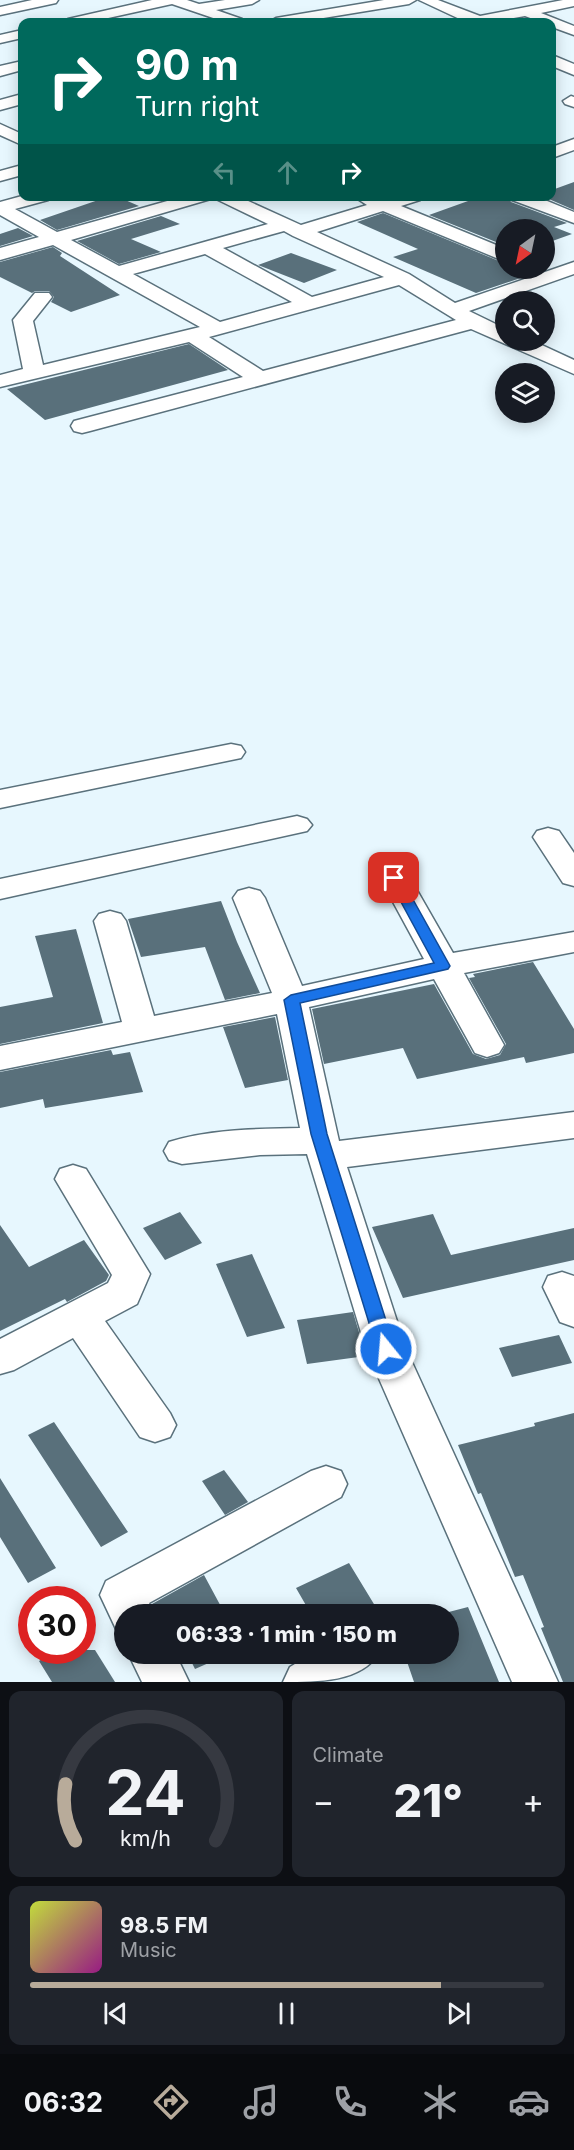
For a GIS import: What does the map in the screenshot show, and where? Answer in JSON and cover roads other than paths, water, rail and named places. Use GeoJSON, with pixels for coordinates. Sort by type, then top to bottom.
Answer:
{"type":"FeatureCollection","features":[{"type":"Feature","properties":{"kind":"street"},"geometry":{"type":"LineString","coordinates":[[0,11],[51,0]]}},
{"type":"Feature","properties":{"kind":"street"},"geometry":{"type":"LineString","coordinates":[[91,18],[170,0]]}},
{"type":"Feature","properties":{"kind":"street"},"geometry":{"type":"LineString","coordinates":[[174,0],[226,18]]}},
{"type":"Feature","properties":{"kind":"street"},"geometry":{"type":"LineString","coordinates":[[198,8],[252,0]]}},
{"type":"Feature","properties":{"kind":"street"},"geometry":{"type":"LineString","coordinates":[[300,18],[409,0]]}},
{"type":"Feature","properties":{"kind":"street"},"geometry":{"type":"LineString","coordinates":[[426,0],[469,18]]}},
{"type":"Feature","properties":{"kind":"street"},"geometry":{"type":"LineString","coordinates":[[495,18],[574,2]]}},
{"type":"Feature","properties":{"kind":"street"},"geometry":{"type":"LineString","coordinates":[[525,11],[542,18]]}},
{"type":"Feature","properties":{"kind":"street"},"geometry":{"type":"LineString","coordinates":[[0,22],[18,31]]}},
{"type":"Feature","properties":{"kind":"street"},"geometry":{"type":"LineString","coordinates":[[556,24],[574,31]]}},
{"type":"Feature","properties":{"kind":"street"},"geometry":{"type":"LineString","coordinates":[[0,39],[18,34]]}},
{"type":"Feature","properties":{"kind":"street"},"geometry":{"type":"LineString","coordinates":[[556,62],[574,70]]}},
{"type":"Feature","properties":{"kind":"street"},"geometry":{"type":"LineString","coordinates":[[0,71],[18,67]]}},
{"type":"Feature","properties":{"kind":"street"},"geometry":{"type":"LineString","coordinates":[[0,105],[18,100]]}},
{"type":"Feature","properties":{"kind":"street"},"geometry":{"type":"LineString","coordinates":[[0,129],[18,138]]}},
{"type":"Feature","properties":{"kind":"street"},"geometry":{"type":"LineString","coordinates":[[0,149],[18,142]]}},
{"type":"Feature","properties":{"kind":"street"},"geometry":{"type":"LineString","coordinates":[[0,176],[18,171]]}},
{"type":"Feature","properties":{"kind":"street"},"geometry":{"type":"LineString","coordinates":[[0,208],[24,201]]}},
{"type":"Feature","properties":{"kind":"street"},"geometry":{"type":"LineString","coordinates":[[0,254],[188,201]]}},
{"type":"Feature","properties":{"kind":"street"},"geometry":{"type":"LineString","coordinates":[[232,201],[402,278],[473,322],[495,332]]}},
{"type":"Feature","properties":{"kind":"street"},"geometry":{"type":"LineString","coordinates":[[371,201],[495,252]]}},
{"type":"Feature","properties":{"kind":"street"},"geometry":{"type":"LineString","coordinates":[[117,273],[207,247],[292,229],[398,201]]}},
{"type":"Feature","properties":{"kind":"street"},"geometry":{"type":"LineString","coordinates":[[531,201],[574,218]]}},
{"type":"Feature","properties":{"kind":"street"},"geometry":{"type":"LineString","coordinates":[[0,208],[218,329]]}},
{"type":"Feature","properties":{"kind":"street"},"geometry":{"type":"LineString","coordinates":[[207,247],[310,304]]}},
{"type":"Feature","properties":{"kind":"street"},"geometry":{"type":"LineString","coordinates":[[555,271],[574,268]]}},
{"type":"Feature","properties":{"kind":"street"},"geometry":{"type":"LineString","coordinates":[[555,276],[574,284]]}},
{"type":"Feature","properties":{"kind":"street"},"geometry":{"type":"LineString","coordinates":[[0,381],[218,329],[402,278]]}},
{"type":"Feature","properties":{"kind":"street"},"geometry":{"type":"LineString","coordinates":[[453,310],[528,279]]}},
{"type":"Feature","properties":{"kind":"street"},"geometry":{"type":"LineString","coordinates":[[34,373],[23,320],[42,297]]}},
{"type":"Feature","properties":{"kind":"street"},"geometry":{"type":"LineString","coordinates":[[82,426],[473,322]]}},
{"type":"Feature","properties":{"kind":"street"},"geometry":{"type":"LineString","coordinates":[[192,335],[261,379]]}},
{"type":"Feature","properties":{"kind":"street"},"geometry":{"type":"LineString","coordinates":[[537,351],[574,368]]}},
{"type":"Feature","properties":{"kind":"street"},"geometry":{"type":"LineString","coordinates":[[0,799],[231,752]]}},
{"type":"Feature","properties":{"kind":"street"},"geometry":{"type":"LineString","coordinates":[[0,890],[297,825]]}},
{"type":"Feature","properties":{"kind":"street"},"geometry":{"type":"LineString","coordinates":[[548,837],[574,876]]}},
{"type":"Feature","properties":{"kind":"street"},"geometry":{"type":"LineString","coordinates":[[394,878],[487,1045]]}},
{"type":"Feature","properties":{"kind":"street"},"geometry":{"type":"LineString","coordinates":[[249,898],[291,1000],[324,1148],[386,1349],[535,1682]]}},
{"type":"Feature","properties":{"kind":"street"},"geometry":{"type":"LineString","coordinates":[[110,921],[141,1030]]}},
{"type":"Feature","properties":{"kind":"street"},"geometry":{"type":"LineString","coordinates":[[0,1058],[291,1000],[443,966],[574,942]]}},
{"type":"Feature","properties":{"kind":"street"},"geometry":{"type":"LineString","coordinates":[[182,1151],[260,1142],[324,1148],[574,1125]]}},
{"type":"Feature","properties":{"kind":"street"},"geometry":{"type":"LineString","coordinates":[[0,1358],[123,1293],[131,1274],[74,1179]]}},
{"type":"Feature","properties":{"kind":"street"},"geometry":{"type":"LineString","coordinates":[[80,1316],[155,1425]]}},
{"type":"Feature","properties":{"kind":"street"},"geometry":{"type":"LineString","coordinates":[[127,1604],[122,1595],[326,1484]]}},
{"type":"Feature","properties":{"kind":"street"},"geometry":{"type":"LineString","coordinates":[[157,1664],[166,1682]]}},
{"type":"Feature","properties":{"kind":"street"},"geometry":{"type":"LineString","coordinates":[[306,1682],[337,1664]]}}]}
